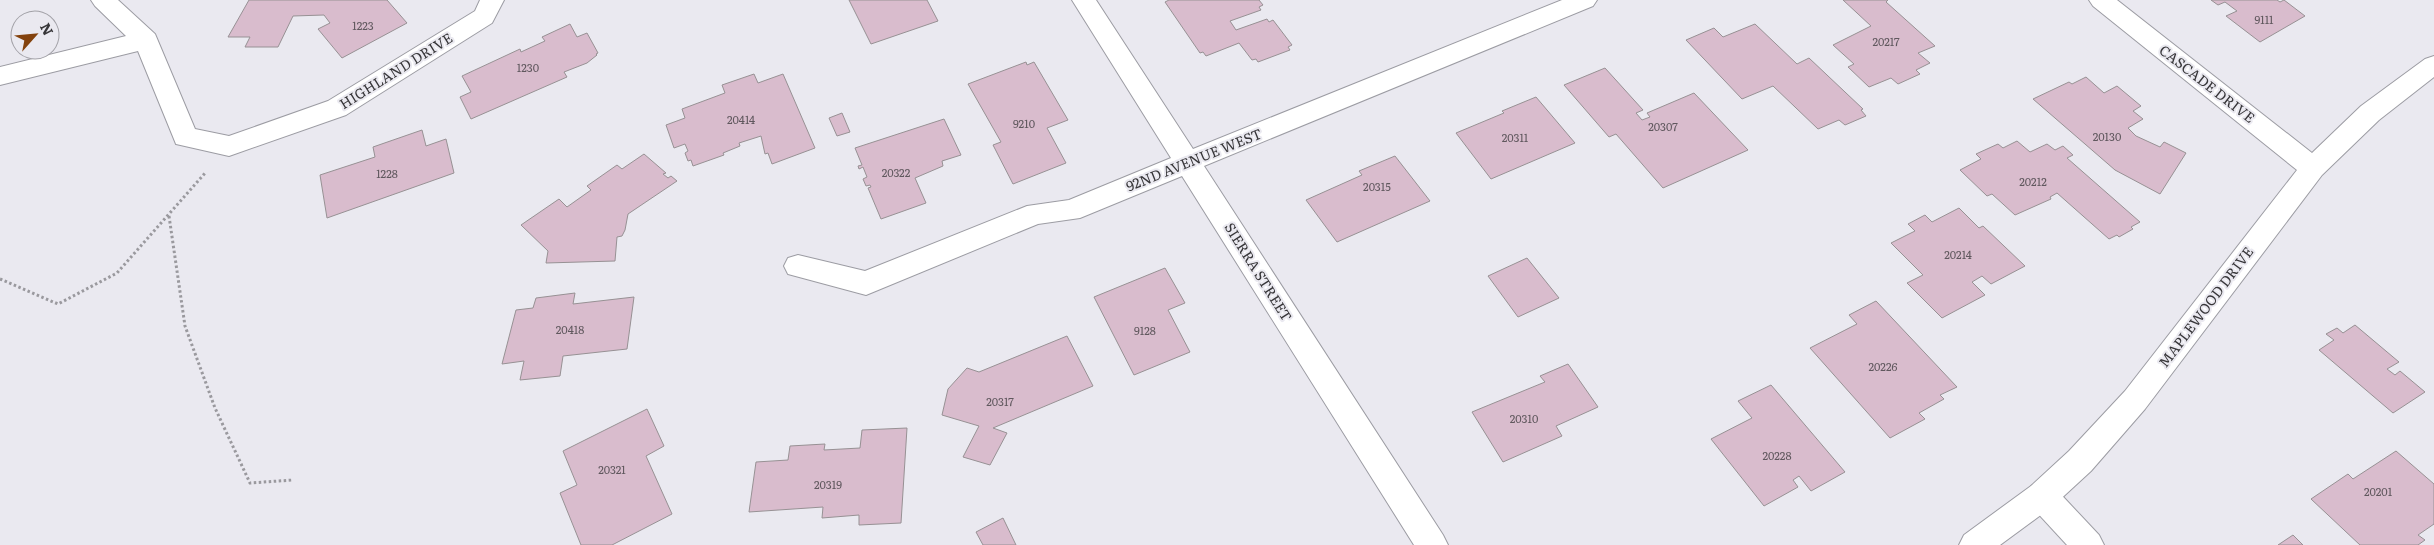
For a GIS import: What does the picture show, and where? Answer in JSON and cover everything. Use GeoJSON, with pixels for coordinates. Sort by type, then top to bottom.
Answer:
{"type":"FeatureCollection","features":[{"type":"Feature","properties":{"kind":"street"},"geometry":{"type":"LineString","coordinates":[[103,0],[146,40],[185,136],[228,146]]}},
{"type":"Feature","properties":{"kind":"street","name":"HIGHLAND DRIVE"},"geometry":{"type":"LineString","coordinates":[[228,146],[337,108],[484,17],[492,0]]}},
{"type":"Feature","properties":{"kind":"street","name":"SIERRA STREET"},"geometry":{"type":"LineString","coordinates":[[1084,0],[1432,545]]}},
{"type":"Feature","properties":{"kind":"street","name":"92ND AVENUE WEST"},"geometry":{"type":"LineString","coordinates":[[798,266],[866,283],[1036,214],[1071,210],[1585,0]]}},
{"type":"Feature","properties":{"kind":"street","name":"CASCADE DRIVE"},"geometry":{"type":"LineString","coordinates":[[2101,0],[2312,168]]}},
{"type":"Feature","properties":{"kind":"street"},"geometry":{"type":"LineString","coordinates":[[0,76],[146,40]]}},
{"type":"Feature","properties":{"kind":"street","name":"MAPLEWOOD DRIVE"},"geometry":{"type":"LineString","coordinates":[[1975,545],[2042,496],[2080,461],[2135,400],[2312,168],[2344,135],[2391,94],[2434,65]]}},
{"type":"Feature","properties":{"kind":"street"},"geometry":{"type":"LineString","coordinates":[[2042,496],[2088,545]]}},
{"type":"Feature","properties":{"kind":"path"},"geometry":{"type":"LineString","coordinates":[[0,279],[58,304],[117,274],[228,146]]}},
{"type":"Feature","properties":{"kind":"path"},"geometry":{"type":"LineString","coordinates":[[169,216],[185,326],[219,417],[250,483],[293,480]]}},
{"type":"Feature","properties":{"kind":"building"},"geometry":{"type":"Polygon","coordinates":[[[249,0],[387,0],[407,23],[342,58],[318,29],[330,23],[324,15],[293,16],[278,47],[245,47],[250,37],[228,37],[249,0]]]}},
{"type":"Feature","properties":{"kind":"building"},"geometry":{"type":"Polygon","coordinates":[[[849,0],[927,0],[938,21],[871,44],[849,0]]]}},
{"type":"Feature","properties":{"kind":"building"},"geometry":{"type":"Polygon","coordinates":[[[1169,0],[1259,0],[1263,5],[1259,7],[1261,10],[1230,21],[1236,30],[1267,19],[1269,22],[1273,20],[1292,45],[1288,47],[1290,50],[1258,62],[1256,59],[1252,60],[1239,43],[1206,56],[1203,52],[1200,53],[1165,2],[1169,0]]]}},
{"type":"Feature","properties":{"kind":"building"},"geometry":{"type":"Polygon","coordinates":[[[1843,0],[1888,0],[1886,2],[1935,46],[1918,53],[1930,63],[1916,70],[1920,74],[1898,84],[1891,78],[1869,87],[1848,67],[1854,64],[1833,45],[1871,26],[1843,0]]]}},
{"type":"Feature","properties":{"kind":"building"},"geometry":{"type":"Polygon","coordinates":[[[2211,0],[2277,0],[2280,2],[2284,0],[2305,16],[2260,42],[2226,16],[2237,11],[2225,2],[2218,5],[2211,0]]]}},
{"type":"Feature","properties":{"kind":"building"},"geometry":{"type":"Polygon","coordinates":[[[570,24],[577,37],[587,33],[598,53],[597,55],[587,63],[564,72],[567,77],[471,119],[460,97],[471,92],[462,76],[520,49],[521,52],[545,41],[542,37],[570,24]]]}},
{"type":"Feature","properties":{"kind":"building"},"geometry":{"type":"Polygon","coordinates":[[[1755,24],[1797,64],[1809,58],[1863,109],[1861,110],[1866,116],[1845,125],[1839,120],[1818,129],[1773,86],[1742,99],[1686,40],[1714,28],[1723,37],[1755,24]]]}},
{"type":"Feature","properties":{"kind":"building"},"geometry":{"type":"Polygon","coordinates":[[[1026,62],[1027,65],[1034,62],[1068,120],[1047,128],[1066,163],[1013,184],[993,145],[1001,142],[968,84],[1026,62]]]}},
{"type":"Feature","properties":{"kind":"building"},"geometry":{"type":"Polygon","coordinates":[[[1605,68],[1643,110],[1636,113],[1642,120],[1650,117],[1647,113],[1694,93],[1748,150],[1663,188],[1616,134],[1609,137],[1564,85],[1605,68]]]}},
{"type":"Feature","properties":{"kind":"building"},"geometry":{"type":"Polygon","coordinates":[[[754,74],[758,83],[783,74],[815,148],[772,164],[768,153],[765,154],[761,136],[739,143],[740,146],[723,153],[724,155],[693,166],[691,160],[688,161],[685,153],[688,151],[685,144],[674,148],[666,125],[685,118],[682,109],[725,93],[722,85],[754,74]]]}},
{"type":"Feature","properties":{"kind":"building"},"geometry":{"type":"Polygon","coordinates":[[[2086,77],[2104,93],[2117,86],[2141,106],[2133,111],[2143,119],[2128,128],[2136,136],[2160,147],[2164,142],[2186,153],[2160,194],[2115,170],[2033,99],[2069,82],[2072,84],[2086,77]]]}},
{"type":"Feature","properties":{"kind":"building"},"geometry":{"type":"Polygon","coordinates":[[[1536,97],[1575,143],[1491,179],[1456,133],[1536,97]]]}},
{"type":"Feature","properties":{"kind":"building"},"geometry":{"type":"Polygon","coordinates":[[[842,113],[850,132],[837,136],[829,118],[842,113]]]}},
{"type":"Feature","properties":{"kind":"building"},"geometry":{"type":"Polygon","coordinates":[[[944,119],[961,155],[942,161],[943,166],[915,178],[926,203],[881,219],[868,188],[871,187],[870,185],[866,186],[863,179],[867,177],[863,167],[859,169],[858,166],[862,165],[855,148],[944,119]]]}},
{"type":"Feature","properties":{"kind":"building"},"geometry":{"type":"Polygon","coordinates":[[[422,130],[426,146],[446,139],[454,173],[327,218],[320,175],[375,157],[373,147],[422,130]]]}},
{"type":"Feature","properties":{"kind":"building"},"geometry":{"type":"Polygon","coordinates":[[[2017,141],[2030,152],[2047,144],[2055,150],[2063,146],[2073,155],[2067,158],[2140,222],[2131,227],[2133,229],[2119,237],[2117,235],[2109,239],[2057,193],[2050,197],[2051,199],[2015,215],[1992,194],[1987,196],[1960,170],[1981,159],[1976,154],[1998,144],[2003,148],[2017,141]]]}},
{"type":"Feature","properties":{"kind":"building"},"geometry":{"type":"Polygon","coordinates":[[[644,154],[666,173],[663,174],[668,178],[671,176],[677,181],[628,214],[625,230],[622,236],[617,237],[615,261],[546,263],[548,251],[521,225],[559,199],[567,207],[591,190],[587,186],[617,165],[622,169],[644,154]]]}},
{"type":"Feature","properties":{"kind":"building"},"geometry":{"type":"Polygon","coordinates":[[[1395,156],[1430,201],[1337,242],[1306,200],[1362,175],[1359,171],[1395,156]]]}},
{"type":"Feature","properties":{"kind":"building"},"geometry":{"type":"Polygon","coordinates":[[[1959,208],[1979,228],[1983,226],[2025,266],[1991,284],[1982,276],[1972,282],[1985,295],[1942,318],[1907,283],[1923,275],[1891,243],[1915,231],[1908,224],[1925,215],[1932,222],[1959,208]]]}},
{"type":"Feature","properties":{"kind":"building"},"geometry":{"type":"Polygon","coordinates":[[[1527,258],[1559,298],[1518,317],[1488,276],[1527,258]]]}},
{"type":"Feature","properties":{"kind":"building"},"geometry":{"type":"Polygon","coordinates":[[[1165,268],[1185,303],[1168,310],[1190,352],[1134,375],[1094,297],[1165,268]]]}},
{"type":"Feature","properties":{"kind":"building"},"geometry":{"type":"Polygon","coordinates":[[[575,293],[573,304],[634,297],[627,349],[563,356],[560,376],[520,380],[524,361],[502,364],[516,310],[533,308],[536,298],[575,293]]]}},
{"type":"Feature","properties":{"kind":"building"},"geometry":{"type":"Polygon","coordinates":[[[1876,301],[1957,387],[1940,395],[1944,399],[1919,413],[1925,419],[1890,438],[1810,348],[1857,324],[1849,315],[1876,301]]]}},
{"type":"Feature","properties":{"kind":"building"},"geometry":{"type":"Polygon","coordinates":[[[2355,325],[2399,362],[2387,369],[2395,375],[2400,371],[2425,392],[2393,413],[2319,350],[2334,340],[2326,334],[2337,328],[2343,333],[2355,325]]]}},
{"type":"Feature","properties":{"kind":"building"},"geometry":{"type":"Polygon","coordinates":[[[1067,336],[1093,386],[993,428],[1007,433],[990,465],[963,457],[979,426],[942,415],[948,389],[967,368],[979,372],[1067,336]]]}},
{"type":"Feature","properties":{"kind":"building"},"geometry":{"type":"Polygon","coordinates":[[[1568,364],[1598,407],[1556,426],[1562,436],[1503,462],[1472,412],[1545,382],[1540,376],[1568,364]]]}},
{"type":"Feature","properties":{"kind":"building"},"geometry":{"type":"Polygon","coordinates":[[[1771,385],[1845,472],[1811,491],[1799,476],[1793,480],[1798,487],[1764,506],[1711,439],[1752,418],[1738,401],[1771,385]]]}},
{"type":"Feature","properties":{"kind":"building"},"geometry":{"type":"Polygon","coordinates":[[[647,409],[664,446],[646,456],[672,514],[612,545],[581,545],[560,493],[577,485],[563,451],[647,409]]]}},
{"type":"Feature","properties":{"kind":"building"},"geometry":{"type":"Polygon","coordinates":[[[907,428],[901,523],[859,525],[859,515],[822,518],[823,507],[749,512],[756,462],[788,460],[790,446],[825,444],[824,450],[860,448],[862,430],[907,428]]]}},
{"type":"Feature","properties":{"kind":"building"},"geometry":{"type":"Polygon","coordinates":[[[2396,451],[2434,484],[2434,524],[2418,535],[2425,540],[2418,545],[2360,545],[2311,499],[2348,474],[2353,479],[2396,451]]]}},
{"type":"Feature","properties":{"kind":"building"},"geometry":{"type":"Polygon","coordinates":[[[1003,518],[1016,545],[983,545],[976,532],[1003,518]]]}},
{"type":"Feature","properties":{"kind":"building"},"geometry":{"type":"Polygon","coordinates":[[[2293,535],[2303,545],[2278,545],[2293,535]]]}}]}
